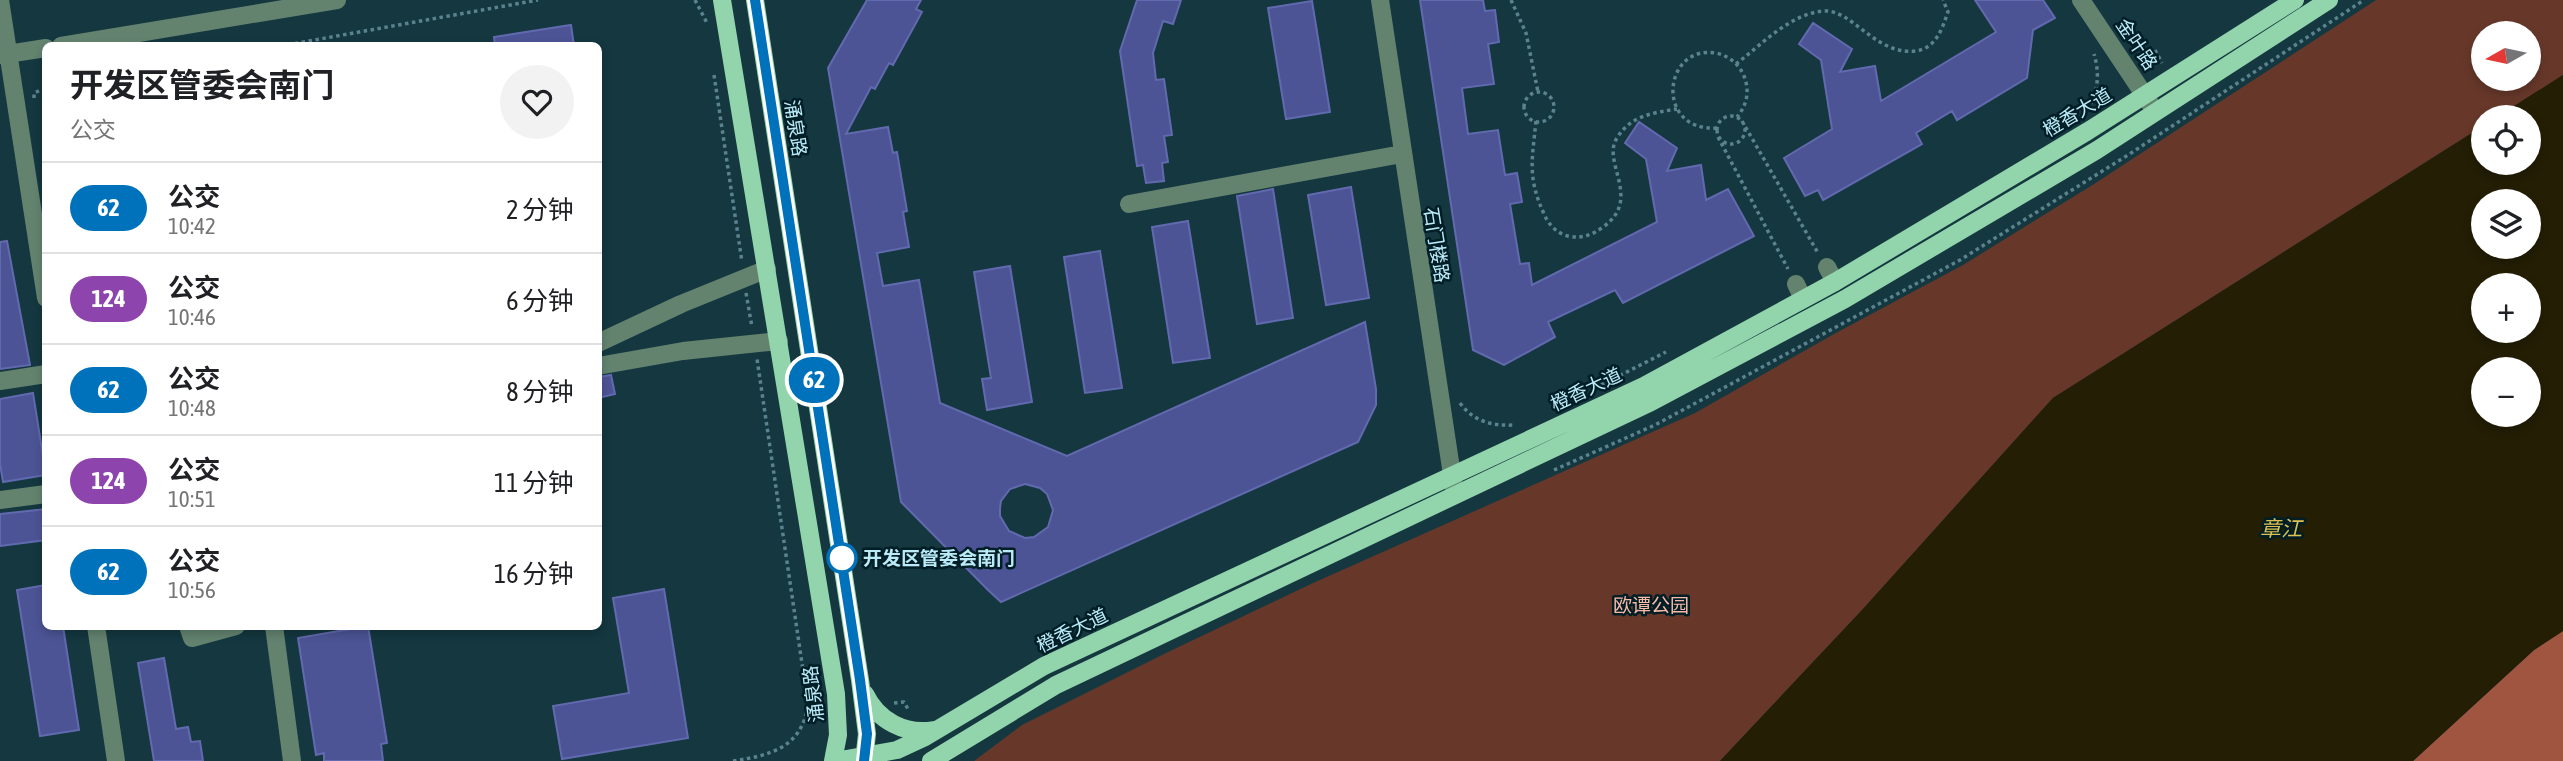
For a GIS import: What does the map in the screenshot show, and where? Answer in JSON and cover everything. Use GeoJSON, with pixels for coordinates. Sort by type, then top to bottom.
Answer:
{"type":"FeatureCollection","features":[{"type":"Feature","properties":{"kind":"main road","name":"涌泉路"},"geometry":{"type":"LineString","coordinates":[[722,0],[838,710],[834,761]]}},
{"type":"Feature","properties":{"kind":"main road","name":"涌泉路"},"geometry":{"type":"LineString","coordinates":[[755,0],[860,680],[867,734],[864,759]]}},
{"type":"Feature","properties":{"kind":"main road","name":"橙香大道"},"geometry":{"type":"LineString","coordinates":[[834,761],[864,759],[897,750],[1044,666],[1644,386],[1800,291],[2145,95],[2295,0]]}},
{"type":"Feature","properties":{"kind":"main road","name":"橙香大道"},"geometry":{"type":"LineString","coordinates":[[931,761],[1056,685],[1651,402],[1845,299],[2156,113],[2329,0]]}},
{"type":"Feature","properties":{"kind":"main road"},"geometry":{"type":"LineString","coordinates":[[860,680],[869,702],[884,719],[915,731],[937,729]]}},
{"type":"Feature","properties":{"kind":"street"},"geometry":{"type":"LineString","coordinates":[[0,0],[4,55],[42,275]]}},
{"type":"Feature","properties":{"kind":"street"},"geometry":{"type":"LineString","coordinates":[[85,42],[337,0]]}},
{"type":"Feature","properties":{"kind":"street","name":"石门楼路"},"geometry":{"type":"LineString","coordinates":[[1380,0],[1455,496]]}},
{"type":"Feature","properties":{"kind":"street","name":"金叶路"},"geometry":{"type":"LineString","coordinates":[[2081,0],[2156,113]]}},
{"type":"Feature","properties":{"kind":"street"},"geometry":{"type":"LineString","coordinates":[[4,55],[42,49]]}},
{"type":"Feature","properties":{"kind":"street"},"geometry":{"type":"LineString","coordinates":[[1129,204],[1402,154]]}},
{"type":"Feature","properties":{"kind":"street"},"geometry":{"type":"LineString","coordinates":[[602,341],[767,269]]}},
{"type":"Feature","properties":{"kind":"street"},"geometry":{"type":"LineString","coordinates":[[602,365],[683,351],[779,341]]}},
{"type":"Feature","properties":{"kind":"street"},"geometry":{"type":"LineString","coordinates":[[0,381],[42,375]]}},
{"type":"Feature","properties":{"kind":"street"},"geometry":{"type":"LineString","coordinates":[[0,500],[42,495]]}},
{"type":"Feature","properties":{"kind":"street"},"geometry":{"type":"LineString","coordinates":[[97,630],[116,761]]}},
{"type":"Feature","properties":{"kind":"street"},"geometry":{"type":"LineString","coordinates":[[189,630],[192,638],[221,630]]}},
{"type":"Feature","properties":{"kind":"street"},"geometry":{"type":"LineString","coordinates":[[275,630],[292,761]]}},
{"type":"Feature","properties":{"kind":"path"},"geometry":{"type":"LineString","coordinates":[[303,42],[538,0]]}},
{"type":"Feature","properties":{"kind":"path"},"geometry":{"type":"LineString","coordinates":[[695,0],[707,24]]}},
{"type":"Feature","properties":{"kind":"path"},"geometry":{"type":"LineString","coordinates":[[1511,0],[1526,33],[1538,92]]}},
{"type":"Feature","properties":{"kind":"path"},"geometry":{"type":"LineString","coordinates":[[1737,64],[1793,22],[1826,10],[1842,16],[1889,48],[1906,52],[1921,50],[1933,43],[1943,28],[1948,12],[1943,0]]}},
{"type":"Feature","properties":{"kind":"path"},"geometry":{"type":"LineString","coordinates":[[2088,111],[2098,85],[2095,55],[2089,44]]}},
{"type":"Feature","properties":{"kind":"path"},"geometry":{"type":"LineString","coordinates":[[1717,128],[1688,122],[1677,109],[1672,88],[1674,78],[1684,62],[1692,57],[1710,52],[1729,58],[1737,64],[1746,82],[1747,92],[1746,102],[1737,117]]}},
{"type":"Feature","properties":{"kind":"path"},"geometry":{"type":"LineString","coordinates":[[713,63],[808,704],[805,721],[782,748],[756,759],[733,761]]}},
{"type":"Feature","properties":{"kind":"path"},"geometry":{"type":"LineString","coordinates":[[1538,92],[1550,97],[1554,109],[1548,119],[1536,121],[1526,114],[1525,108],[1529,97],[1538,92]]}},
{"type":"Feature","properties":{"kind":"path"},"geometry":{"type":"LineString","coordinates":[[1536,121],[1531,175],[1536,197],[1547,221],[1561,234],[1577,238],[1593,235],[1609,223],[1617,212],[1621,196],[1620,176],[1613,150],[1616,139],[1634,119],[1677,109]]}},
{"type":"Feature","properties":{"kind":"path"},"geometry":{"type":"LineString","coordinates":[[1800,291],[1718,137],[1717,128],[1725,116],[1737,117],[1742,121],[1831,274]]}},
{"type":"Feature","properties":{"kind":"path"},"geometry":{"type":"LineString","coordinates":[[1718,137],[1728,144],[1741,140],[1745,127],[1742,121]]}},
{"type":"Feature","properties":{"kind":"path"},"geometry":{"type":"LineString","coordinates":[[1591,389],[1677,346]]}},
{"type":"Feature","properties":{"kind":"path"},"geometry":{"type":"LineString","coordinates":[[1458,397],[1461,405],[1472,416],[1489,424],[1514,426],[1522,423]]}},
{"type":"Feature","properties":{"kind":"green space","name":"欧谭公园"},"geometry":{"type":"Polygon","coordinates":[[[2376,0],[2563,0],[2563,75],[2541,89],[2541,21],[2471,21],[2471,91],[2538,91],[2516,105],[2471,105],[2471,134],[2053,398],[1863,609],[1720,761],[974,761],[1022,725],[1166,653],[1313,583],[1695,413],[1963,265],[2094,184],[2376,0]]]}},
{"type":"Feature","properties":{"kind":"shaded area"},"geometry":{"type":"Polygon","coordinates":[[[2563,631],[2563,761],[2413,761],[2534,650],[2563,631]]]}},
{"type":"Feature","properties":{"kind":"water","name":"章江"},"geometry":{"type":"Polygon","coordinates":[[[2563,75],[2563,631],[2534,650],[2413,761],[1720,761],[1863,609],[2053,398],[2471,134],[2471,175],[2541,175],[2541,105],[2516,105],[2563,75]]]}},
{"type":"Feature","properties":{"kind":"building"},"geometry":{"type":"Polygon","coordinates":[[[867,0],[921,0],[916,9],[922,12],[893,65],[889,63],[875,89],[871,87],[846,134],[888,127],[893,153],[897,152],[907,211],[903,212],[909,247],[877,253],[883,286],[919,280],[940,403],[1067,456],[1365,322],[1376,389],[1376,405],[1358,442],[1001,602],[901,502],[828,68],[867,0]],[[1025,484],[1010,489],[1001,501],[1000,516],[1009,531],[1025,538],[1034,537],[1048,527],[1053,510],[1047,494],[1040,488],[1025,484]]]}},
{"type":"Feature","properties":{"kind":"building"},"geometry":{"type":"Polygon","coordinates":[[[1137,0],[1181,0],[1173,24],[1163,21],[1153,53],[1156,80],[1164,79],[1172,135],[1164,136],[1168,162],[1162,163],[1164,181],[1146,183],[1143,165],[1137,166],[1120,51],[1137,0]]]}},
{"type":"Feature","properties":{"kind":"building"},"geometry":{"type":"Polygon","coordinates":[[[1420,0],[1483,0],[1485,11],[1495,10],[1499,42],[1488,44],[1494,84],[1462,88],[1468,134],[1498,130],[1505,175],[1517,173],[1522,202],[1510,204],[1520,264],[1529,263],[1532,285],[1657,222],[1646,159],[1625,143],[1639,122],[1677,148],[1667,171],[1701,165],[1706,200],[1728,189],[1754,236],[1623,303],[1615,290],[1548,322],[1555,337],[1504,365],[1473,350],[1420,0]]]}},
{"type":"Feature","properties":{"kind":"building"},"geometry":{"type":"Polygon","coordinates":[[[1975,0],[2043,0],[2055,18],[2033,30],[2027,78],[1957,120],[1952,111],[1916,133],[1922,144],[1823,200],[1818,190],[1805,196],[1784,158],[1832,129],[1821,60],[1799,44],[1813,23],[1852,49],[1840,72],[1875,66],[1881,101],[1996,32],[1975,0]]]}},
{"type":"Feature","properties":{"kind":"building"},"geometry":{"type":"Polygon","coordinates":[[[1312,1],[1330,112],[1286,119],[1268,8],[1312,1]]]}},
{"type":"Feature","properties":{"kind":"building"},"geometry":{"type":"Polygon","coordinates":[[[571,25],[573,42],[495,42],[494,37],[571,25]]]}},
{"type":"Feature","properties":{"kind":"building"},"geometry":{"type":"Polygon","coordinates":[[[1351,187],[1369,298],[1326,305],[1308,195],[1351,187]]]}},
{"type":"Feature","properties":{"kind":"building"},"geometry":{"type":"Polygon","coordinates":[[[1273,189],[1293,318],[1257,324],[1237,196],[1273,189]]]}},
{"type":"Feature","properties":{"kind":"building"},"geometry":{"type":"Polygon","coordinates":[[[1188,221],[1210,358],[1173,363],[1152,227],[1188,221]]]}},
{"type":"Feature","properties":{"kind":"building"},"geometry":{"type":"Polygon","coordinates":[[[7,241],[30,365],[0,369],[0,242],[7,241]]]}},
{"type":"Feature","properties":{"kind":"building"},"geometry":{"type":"Polygon","coordinates":[[[1100,251],[1122,388],[1085,393],[1064,257],[1100,251]]]}},
{"type":"Feature","properties":{"kind":"building"},"geometry":{"type":"Polygon","coordinates":[[[1010,266],[1032,402],[987,410],[982,379],[991,378],[974,272],[1010,266]]]}},
{"type":"Feature","properties":{"kind":"building"},"geometry":{"type":"Polygon","coordinates":[[[611,375],[615,394],[602,397],[602,376],[611,375]]]}},
{"type":"Feature","properties":{"kind":"building"},"geometry":{"type":"Polygon","coordinates":[[[33,393],[42,450],[42,476],[3,482],[0,464],[0,399],[33,393]]]}},
{"type":"Feature","properties":{"kind":"building"},"geometry":{"type":"Polygon","coordinates":[[[42,509],[42,541],[0,546],[0,514],[42,509]]]}},
{"type":"Feature","properties":{"kind":"building"},"geometry":{"type":"Polygon","coordinates":[[[42,586],[42,630],[64,630],[79,730],[40,736],[17,590],[42,586]]]}},
{"type":"Feature","properties":{"kind":"building"},"geometry":{"type":"Polygon","coordinates":[[[664,589],[688,738],[562,759],[553,706],[629,693],[613,598],[664,589]]]}},
{"type":"Feature","properties":{"kind":"building"},"geometry":{"type":"Polygon","coordinates":[[[345,630],[369,630],[387,743],[381,744],[383,761],[324,761],[324,753],[316,755],[298,638],[345,630]]]}},
{"type":"Feature","properties":{"kind":"building"},"geometry":{"type":"Polygon","coordinates":[[[164,658],[176,729],[188,727],[191,742],[200,741],[203,761],[154,761],[138,663],[164,658]]]}},
{"type":"Feature","properties":{"kind":"bus line","name":"62"},"geometry":{"type":"LineString","coordinates":[[755,0],[860,680],[867,734],[864,761]]}},
{"type":"Feature","properties":{"kind":"place","name":"开发区管委会南门"},"geometry":{"type":"Point","coordinates":[842,558]}}]}
